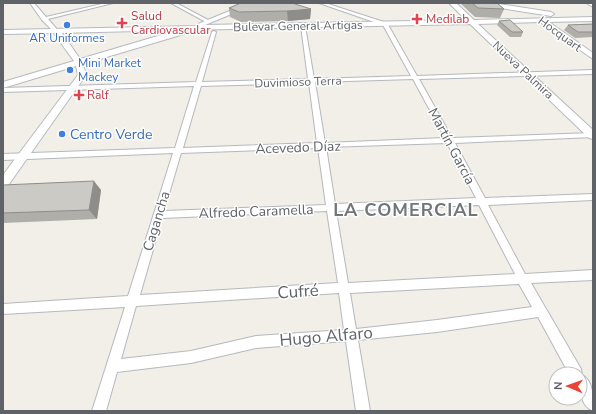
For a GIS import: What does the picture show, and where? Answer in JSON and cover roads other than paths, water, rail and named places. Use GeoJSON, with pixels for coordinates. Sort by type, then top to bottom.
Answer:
{"type":"FeatureCollection","features":[{"type":"Feature","properties":{"kind":"main road"},"geometry":{"type":"LineString","coordinates":[[3,85],[78,64],[178,33],[255,3]]}},
{"type":"Feature","properties":{"kind":"main road","name":"Nueva Palmira"},"geometry":{"type":"LineString","coordinates":[[452,3],[593,135]]}},
{"type":"Feature","properties":{"kind":"main road"},"geometry":{"type":"LineString","coordinates":[[481,3],[527,10],[583,22]]}},
{"type":"Feature","properties":{"kind":"main road","name":"Hocquart"},"geometry":{"type":"LineString","coordinates":[[527,10],[593,57]]}},
{"type":"Feature","properties":{"kind":"main road","name":"Bulevar General Artigas"},"geometry":{"type":"LineString","coordinates":[[3,32],[66,33],[93,32],[108,29],[141,34],[304,28],[593,22]]}},
{"type":"Feature","properties":{"kind":"main road"},"geometry":{"type":"LineString","coordinates":[[178,33],[193,30],[258,28],[270,26]]}},
{"type":"Feature","properties":{"kind":"main road","name":"Bulevar General Artigas"},"geometry":{"type":"LineString","coordinates":[[3,37],[57,33],[192,28],[270,26],[304,28]]}},
{"type":"Feature","properties":{"kind":"main road"},"geometry":{"type":"LineString","coordinates":[[141,34],[178,31],[192,28]]}},
{"type":"Feature","properties":{"kind":"main road"},"geometry":{"type":"LineString","coordinates":[[3,184],[82,75],[82,70],[57,33]]}},
{"type":"Feature","properties":{"kind":"street"},"geometry":{"type":"LineString","coordinates":[[32,3],[57,33]]}},
{"type":"Feature","properties":{"kind":"street"},"geometry":{"type":"LineString","coordinates":[[44,19],[111,3]]}},
{"type":"Feature","properties":{"kind":"street"},"geometry":{"type":"LineString","coordinates":[[173,3],[208,21]]}},
{"type":"Feature","properties":{"kind":"street"},"geometry":{"type":"LineString","coordinates":[[321,3],[386,26]]}},
{"type":"Feature","properties":{"kind":"street"},"geometry":{"type":"LineString","coordinates":[[588,3],[593,6]]}},
{"type":"Feature","properties":{"kind":"street","name":"Martín García"},"geometry":{"type":"LineString","coordinates":[[386,26],[416,78],[522,278],[572,366]]}},
{"type":"Feature","properties":{"kind":"street"},"geometry":{"type":"LineString","coordinates":[[304,28],[362,411]]}},
{"type":"Feature","properties":{"kind":"street","name":"Cagancha"},"geometry":{"type":"LineString","coordinates":[[99,411],[214,32]]}},
{"type":"Feature","properties":{"kind":"street","name":"Duvimioso Terra"},"geometry":{"type":"LineString","coordinates":[[3,90],[593,72]]}},
{"type":"Feature","properties":{"kind":"street","name":"Acevedo Díaz"},"geometry":{"type":"LineString","coordinates":[[3,157],[593,135]]}},
{"type":"Feature","properties":{"kind":"street","name":"Alfredo Caramella"},"geometry":{"type":"LineString","coordinates":[[158,215],[593,197]]}},
{"type":"Feature","properties":{"kind":"street","name":"Cufré"},"geometry":{"type":"LineString","coordinates":[[3,309],[343,288],[522,278],[593,276]]}},
{"type":"Feature","properties":{"kind":"street","name":"Hugo Alfaro"},"geometry":{"type":"LineString","coordinates":[[113,366],[191,357],[256,342],[351,335],[437,326],[541,311]]}},
{"type":"Feature","properties":{"kind":"street"},"geometry":{"type":"LineString","coordinates":[[588,395],[593,404]]}},
{"type":"Feature","properties":{"kind":"place","name":"Medilab"},"geometry":{"type":"Point","coordinates":[417,19]}},
{"type":"Feature","properties":{"kind":"place","name":"Salud Cardiovascular"},"geometry":{"type":"Point","coordinates":[122,23]}},
{"type":"Feature","properties":{"kind":"place","name":"AR Uniformes"},"geometry":{"type":"Point","coordinates":[67,25]}},
{"type":"Feature","properties":{"kind":"place","name":"Mini Market Mackey"},"geometry":{"type":"Point","coordinates":[70,70]}},
{"type":"Feature","properties":{"kind":"place","name":"Ralf"},"geometry":{"type":"Point","coordinates":[79,95]}},
{"type":"Feature","properties":{"kind":"place","name":"Centro Verde"},"geometry":{"type":"Point","coordinates":[62,134]}},
{"type":"Feature","properties":{"kind":"district","name":"LA COMERCIAL"},"geometry":{"type":"Point","coordinates":[406,210]}}]}
